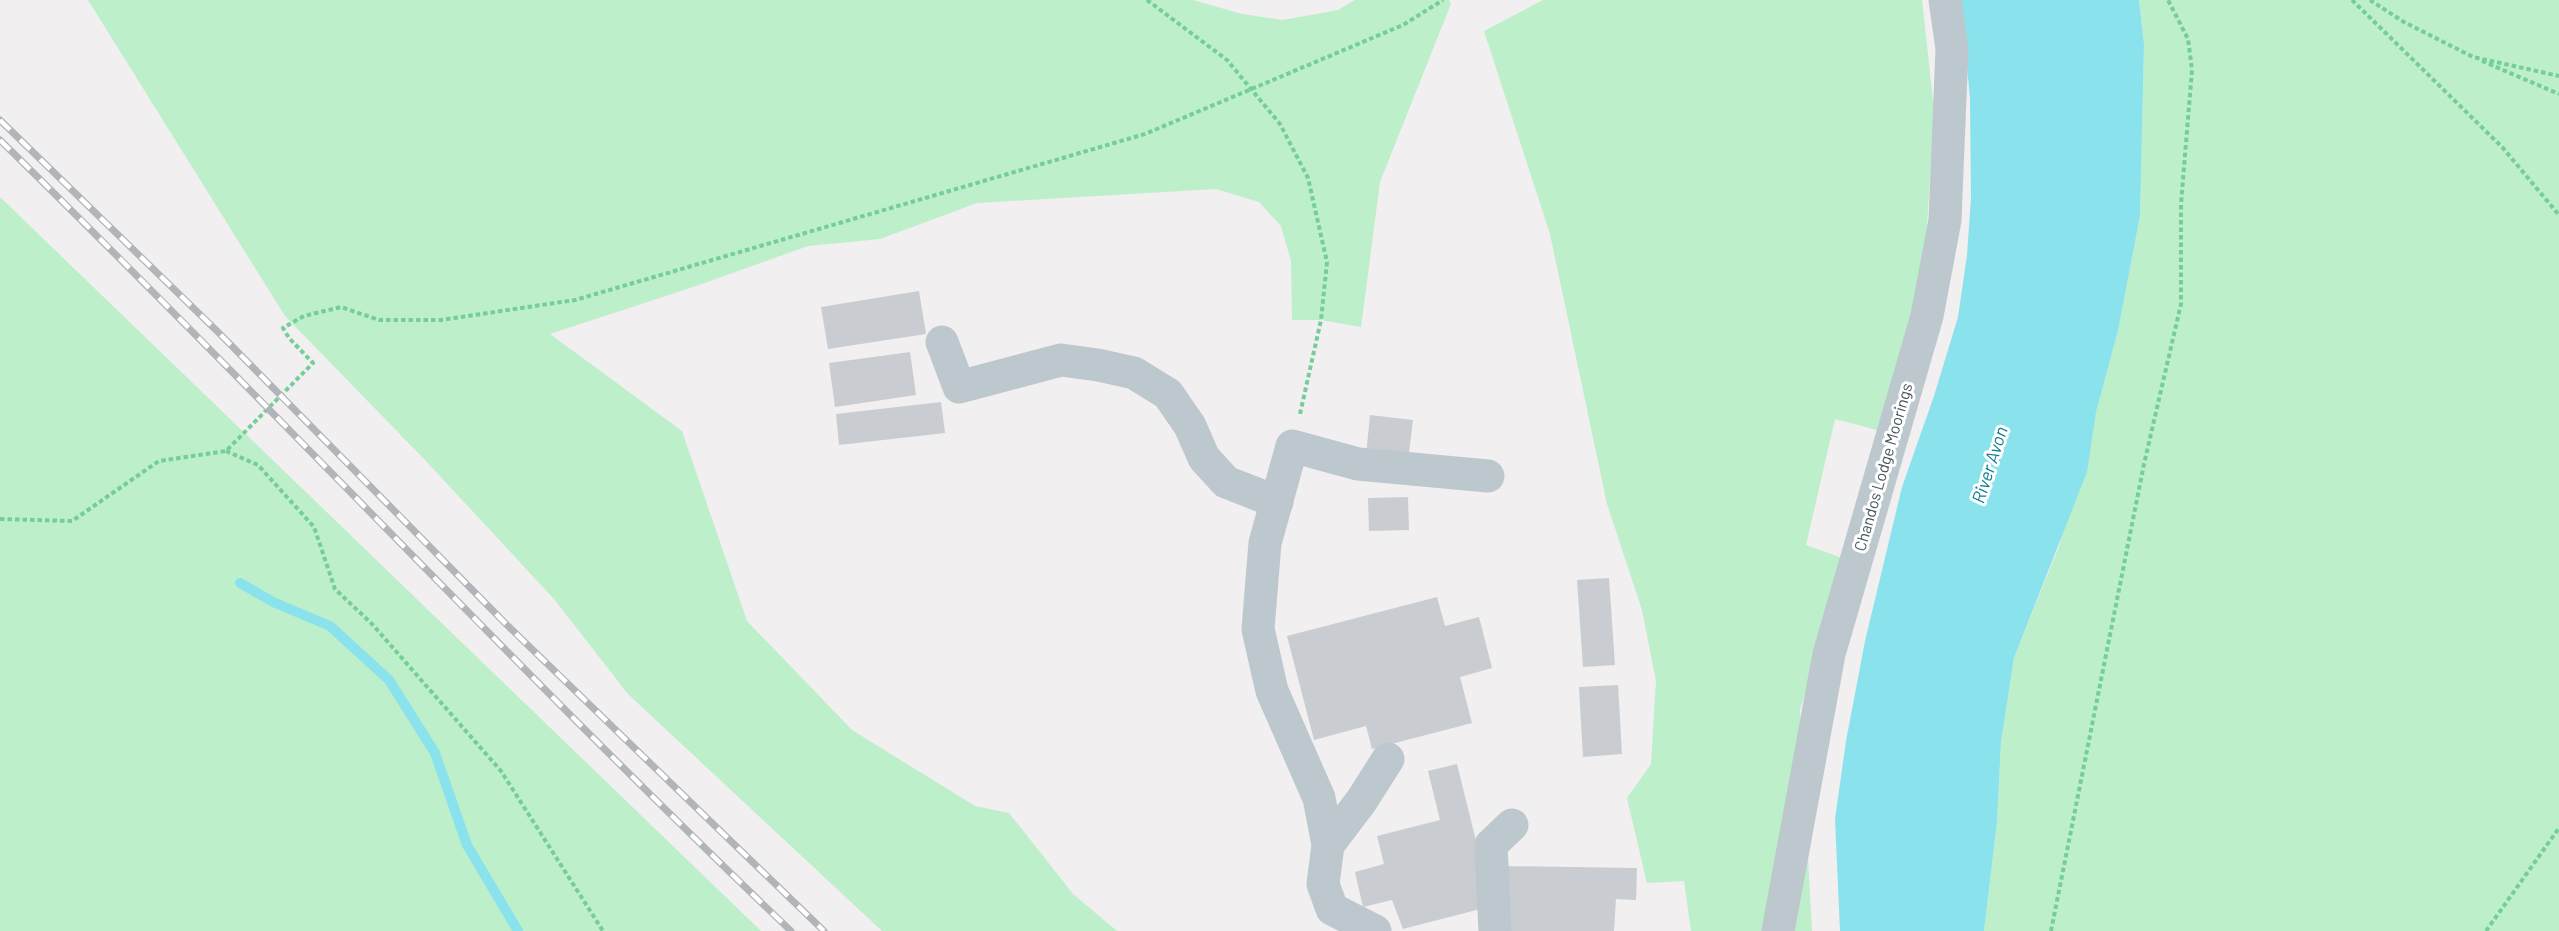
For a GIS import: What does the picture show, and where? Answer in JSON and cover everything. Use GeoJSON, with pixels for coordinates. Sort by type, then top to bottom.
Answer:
{"type":"FeatureCollection","features":[{"type":"Feature","properties":{"kind":"street","name":"Chandos Lodge Moorings"},"geometry":{"type":"LineString","coordinates":[[1778,931],[1829,654],[1928,316],[1945,220],[1952,49],[1945,0]]}},
{"type":"Feature","properties":{"kind":"street"},"geometry":{"type":"LineString","coordinates":[[942,342],[959,387],[1061,360],[1134,373],[1168,394],[1190,426],[1204,458],[1226,482],[1276,502]]}},
{"type":"Feature","properties":{"kind":"street"},"geometry":{"type":"LineString","coordinates":[[1375,931],[1332,909],[1323,884],[1328,845],[1319,798],[1272,691],[1258,629],[1265,543],[1292,446],[1358,464],[1488,476]]}},
{"type":"Feature","properties":{"kind":"street"},"geometry":{"type":"LineString","coordinates":[[1328,845],[1362,800],[1388,759]]}},
{"type":"Feature","properties":{"kind":"street"},"geometry":{"type":"LineString","coordinates":[[1495,931],[1491,845],[1512,825]]}},
{"type":"Feature","properties":{"kind":"path"},"geometry":{"type":"LineString","coordinates":[[1147,0],[1227,60],[1280,124],[1308,178],[1327,262],[1321,320],[1292,446]]}},
{"type":"Feature","properties":{"kind":"path"},"geometry":{"type":"LineString","coordinates":[[226,451],[313,363],[289,338],[283,328],[304,316],[341,307],[379,320],[441,320],[575,300],[1146,134],[1403,25],[1443,0]]}},
{"type":"Feature","properties":{"kind":"path"},"geometry":{"type":"LineString","coordinates":[[2051,931],[2144,464],[2181,303],[2181,204],[2192,70],[2188,39],[2168,0]]}},
{"type":"Feature","properties":{"kind":"path"},"geometry":{"type":"LineString","coordinates":[[2352,0],[2503,148],[2559,214]]}},
{"type":"Feature","properties":{"kind":"path"},"geometry":{"type":"LineString","coordinates":[[2370,0],[2404,22],[2473,57],[2559,94]]}},
{"type":"Feature","properties":{"kind":"path"},"geometry":{"type":"LineString","coordinates":[[2473,57],[2559,76]]}},
{"type":"Feature","properties":{"kind":"path"},"geometry":{"type":"LineString","coordinates":[[0,519],[72,521],[159,460],[226,451],[258,465],[314,527],[335,589],[372,624],[501,771],[603,931]]}},
{"type":"Feature","properties":{"kind":"path"},"geometry":{"type":"LineString","coordinates":[[2486,931],[2559,828]]}},
{"type":"Feature","properties":{"kind":"green space"},"geometry":{"type":"Polygon","coordinates":[[[88,0],[1193,0],[1242,14],[1283,20],[1338,10],[1355,0],[1449,0],[1451,4],[1380,182],[1361,327],[1321,320],[1292,320],[1291,261],[1281,226],[1259,202],[1216,189],[977,203],[880,239],[808,246],[550,334],[682,431],[747,621],[852,730],[975,806],[1009,813],[1073,894],[1117,931],[882,931],[628,694],[554,599],[425,460],[285,316],[88,0]]]}},
{"type":"Feature","properties":{"kind":"green space"},"geometry":{"type":"Polygon","coordinates":[[[1543,0],[1922,0],[1934,109],[1924,277],[1877,430],[1835,419],[1806,545],[1845,559],[1800,710],[1812,931],[1691,931],[1684,881],[1647,883],[1627,798],[1651,764],[1656,681],[1642,610],[1607,504],[1550,234],[1484,31],[1543,0]]]}},
{"type":"Feature","properties":{"kind":"green space"},"geometry":{"type":"Polygon","coordinates":[[[2139,0],[2559,0],[2559,931],[1984,931],[1997,822],[2001,742],[2014,658],[2059,546],[2118,331],[2140,216],[2144,44],[2139,0]]]}},
{"type":"Feature","properties":{"kind":"green space"},"geometry":{"type":"Polygon","coordinates":[[[0,197],[761,931],[0,931],[0,197]]]}},
{"type":"Feature","properties":{"kind":"water","name":"River Avon"},"geometry":{"type":"Polygon","coordinates":[[[1961,0],[2139,0],[2144,44],[2140,216],[2118,331],[2096,412],[2087,472],[2014,658],[2001,742],[1997,822],[1984,931],[1840,931],[1835,819],[1846,741],[1865,641],[1902,487],[1934,396],[1958,317],[1967,255],[1971,198],[1970,99],[1961,0]]]}},
{"type":"Feature","properties":{"kind":"building"},"geometry":{"type":"Polygon","coordinates":[[[919,291],[926,334],[828,349],[821,307],[919,291]]]}},
{"type":"Feature","properties":{"kind":"building"},"geometry":{"type":"Polygon","coordinates":[[[910,352],[916,395],[835,407],[829,363],[910,352]]]}},
{"type":"Feature","properties":{"kind":"building"},"geometry":{"type":"Polygon","coordinates":[[[941,402],[945,433],[839,445],[836,414],[941,402]]]}},
{"type":"Feature","properties":{"kind":"building"},"geometry":{"type":"Polygon","coordinates":[[[1370,415],[1413,420],[1408,461],[1366,456],[1370,415]]]}},
{"type":"Feature","properties":{"kind":"building"},"geometry":{"type":"Polygon","coordinates":[[[1408,497],[1409,530],[1369,531],[1368,498],[1408,497]]]}},
{"type":"Feature","properties":{"kind":"building"},"geometry":{"type":"Polygon","coordinates":[[[1609,578],[1615,665],[1583,667],[1577,580],[1609,578]]]}},
{"type":"Feature","properties":{"kind":"building"},"geometry":{"type":"Polygon","coordinates":[[[1437,597],[1445,626],[1479,617],[1492,668],[1460,677],[1472,723],[1372,749],[1366,726],[1314,740],[1287,636],[1437,597]]]}},
{"type":"Feature","properties":{"kind":"building"},"geometry":{"type":"Polygon","coordinates":[[[1618,685],[1622,754],[1583,757],[1579,687],[1618,685]]]}},
{"type":"Feature","properties":{"kind":"building"},"geometry":{"type":"Polygon","coordinates":[[[1457,764],[1485,877],[1484,908],[1403,929],[1392,900],[1363,907],[1355,872],[1384,864],[1377,836],[1440,820],[1428,771],[1457,764]]]}},
{"type":"Feature","properties":{"kind":"building"},"geometry":{"type":"Polygon","coordinates":[[[1500,866],[1637,868],[1636,900],[1616,899],[1614,931],[1501,931],[1500,866]]]}},
{"type":"Feature","properties":{"kind":"waterway"},"geometry":{"type":"LineString","coordinates":[[240,583],[273,602],[330,626],[389,680],[435,753],[467,845],[518,931]]}},
{"type":"Feature","properties":{"kind":"railway"},"geometry":{"type":"LineString","coordinates":[[0,120],[219,333],[506,624],[824,931]]}},
{"type":"Feature","properties":{"kind":"railway"},"geometry":{"type":"LineString","coordinates":[[0,140],[100,238],[492,637],[791,931]]}}]}
